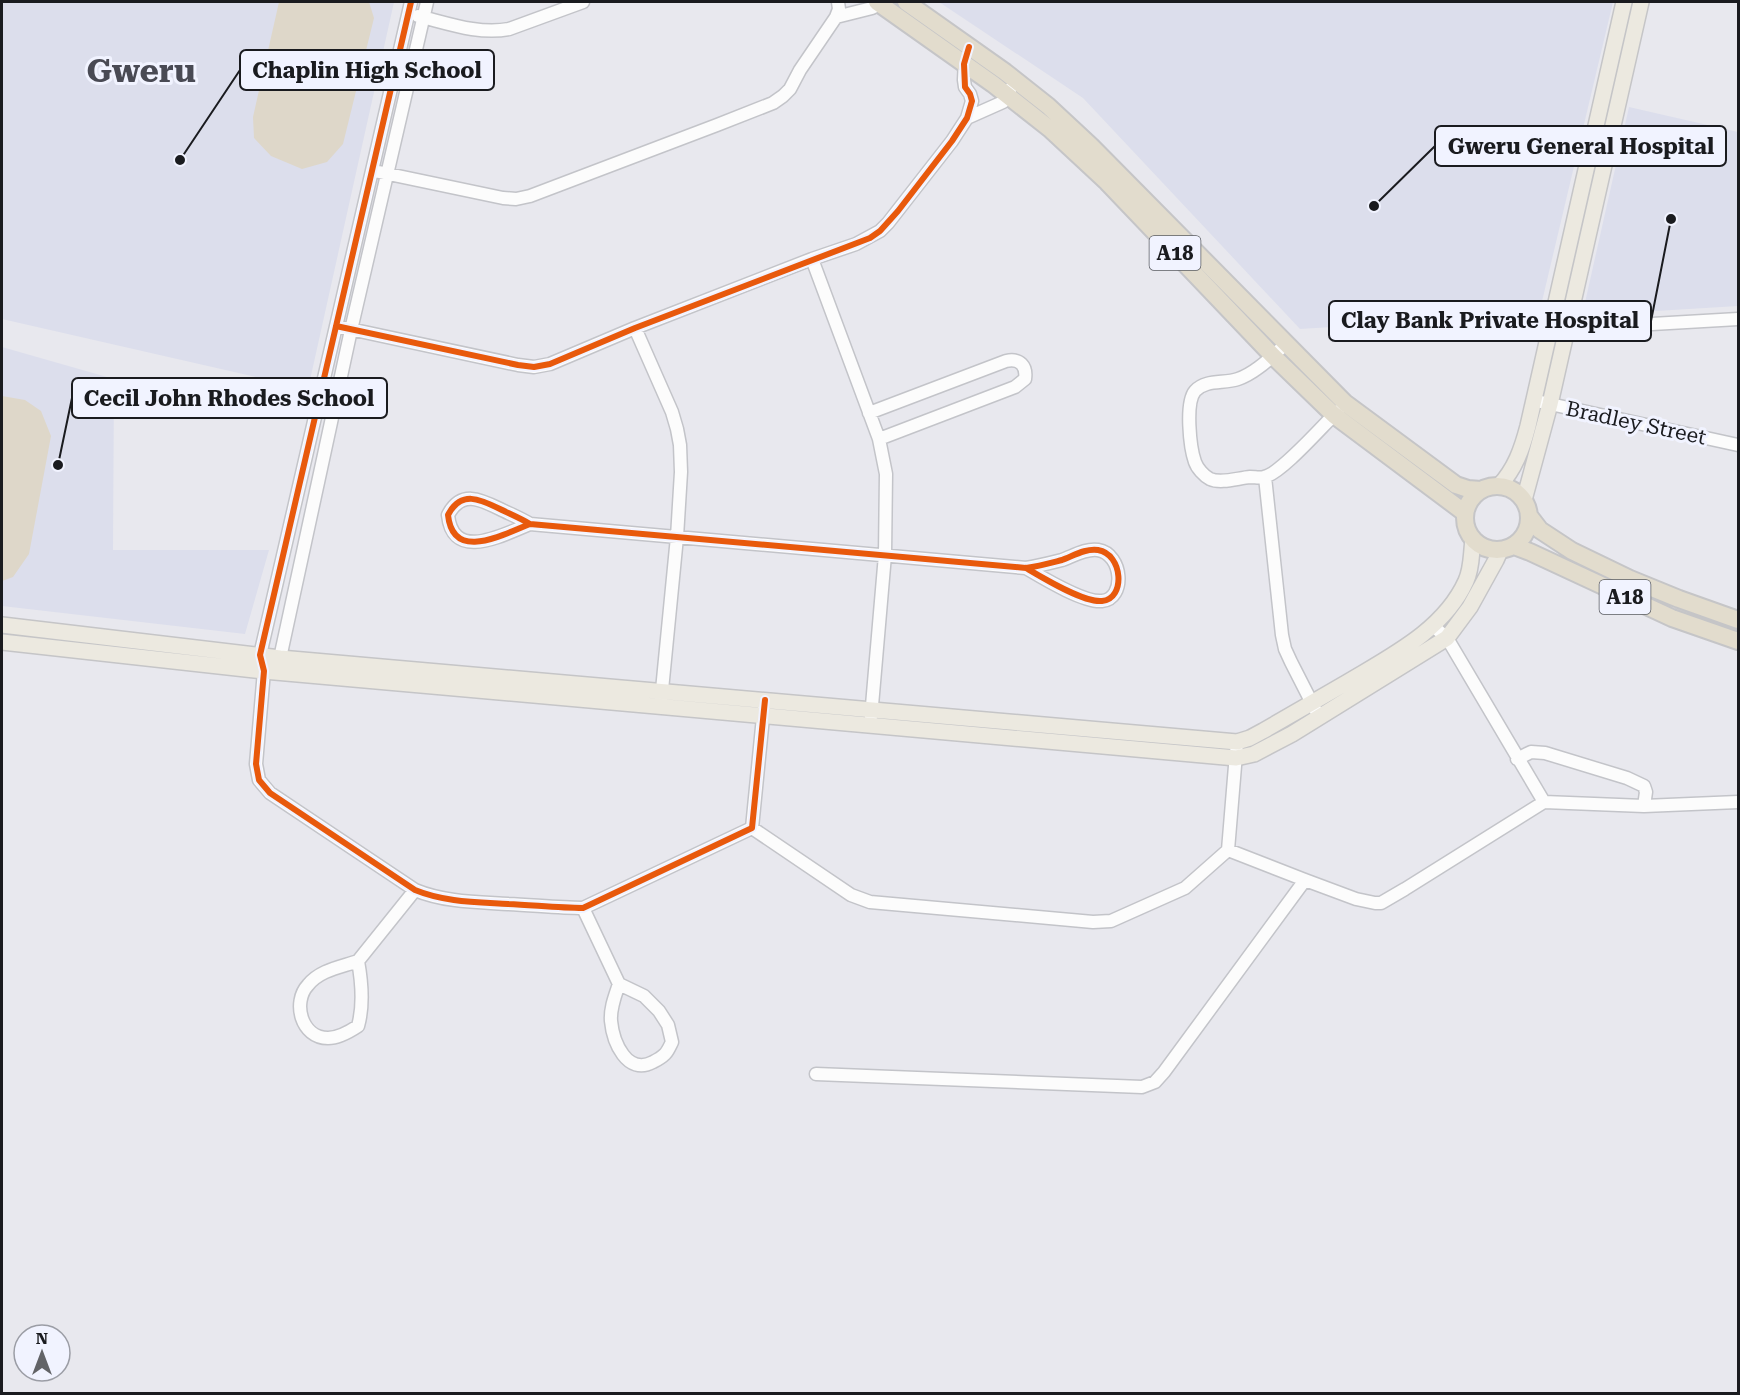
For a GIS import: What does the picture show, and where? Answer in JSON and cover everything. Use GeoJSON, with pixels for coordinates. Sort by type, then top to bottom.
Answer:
{"type":"FeatureCollection","features":[{"type":"Feature","properties":{"kind":"highway","name":"A18"},"geometry":{"type":"LineString","coordinates":[[878,2],[964,64],[1057,114],[1123,188],[1245,314],[1286,344],[1340,409],[1456,485],[1481,490],[1499,486]]}},
{"type":"Feature","properties":{"kind":"highway","name":"A18"},"geometry":{"type":"LineString","coordinates":[[906,2],[969,47],[1011,88]]}},
{"type":"Feature","properties":{"kind":"highway","name":"A18"},"geometry":{"type":"LineString","coordinates":[[1245,314],[1273,356],[1465,513]]}},
{"type":"Feature","properties":{"kind":"highway"},"geometry":{"type":"LineString","coordinates":[[1499,486],[1516,491],[1524,500]]}},
{"type":"Feature","properties":{"kind":"highway"},"geometry":{"type":"LineString","coordinates":[[1473,540],[1466,528],[1465,513],[1470,500],[1481,490]]}},
{"type":"Feature","properties":{"kind":"highway","name":"A18"},"geometry":{"type":"LineString","coordinates":[[1524,500],[1530,517],[1540,530],[1572,551],[1660,591],[1738,620]]}},
{"type":"Feature","properties":{"kind":"highway"},"geometry":{"type":"LineString","coordinates":[[1507,549],[1523,539],[1530,517]]}},
{"type":"Feature","properties":{"kind":"highway","name":"A18"},"geometry":{"type":"LineString","coordinates":[[1473,540],[1485,549],[1530,552],[1672,618],[1738,641]]}},
{"type":"Feature","properties":{"kind":"main road"},"geometry":{"type":"LineString","coordinates":[[1499,486],[1507,478],[1521,452],[1623,2]]}},
{"type":"Feature","properties":{"kind":"main road"},"geometry":{"type":"LineString","coordinates":[[1524,500],[1550,404],[1641,2]]}},
{"type":"Feature","properties":{"kind":"main road"},"geometry":{"type":"LineString","coordinates":[[2,642],[264,671],[1237,742],[1263,731],[1386,659],[1433,626],[1450,607],[1466,581],[1471,563],[1473,540]]}},
{"type":"Feature","properties":{"kind":"main road"},"geometry":{"type":"LineString","coordinates":[[871,717],[1236,758],[1254,754],[1447,638],[1470,607],[1496,560],[1507,549]]}},
{"type":"Feature","properties":{"kind":"main road"},"geometry":{"type":"LineString","coordinates":[[2,625],[661,700]]}},
{"type":"Feature","properties":{"kind":"street"},"geometry":{"type":"LineString","coordinates":[[411,2],[260,655],[264,671],[256,764],[259,780],[270,793],[415,890],[429,896],[454,901],[583,908],[752,828]]}},
{"type":"Feature","properties":{"kind":"street"},"geometry":{"type":"LineString","coordinates":[[264,671],[280,658],[351,330],[427,2]]}},
{"type":"Feature","properties":{"kind":"street"},"geometry":{"type":"LineString","coordinates":[[408,14],[496,32],[583,2]]}},
{"type":"Feature","properties":{"kind":"street"},"geometry":{"type":"LineString","coordinates":[[372,170],[503,198],[516,200],[530,196],[772,103],[790,89],[800,70],[836,17],[838,2]]}},
{"type":"Feature","properties":{"kind":"street"},"geometry":{"type":"LineString","coordinates":[[836,17],[872,8],[878,2]]}},
{"type":"Feature","properties":{"kind":"street"},"geometry":{"type":"LineString","coordinates":[[336,326],[534,367],[550,364],[635,328],[856,244],[880,231],[898,211],[967,118],[972,101],[966,87],[964,64],[969,47]]}},
{"type":"Feature","properties":{"kind":"street"},"geometry":{"type":"LineString","coordinates":[[967,118],[998,106],[1011,88]]}},
{"type":"Feature","properties":{"kind":"street"},"geometry":{"type":"LineString","coordinates":[[812,260],[879,440],[886,474],[885,555],[871,717]]}},
{"type":"Feature","properties":{"kind":"street"},"geometry":{"type":"LineString","coordinates":[[1399,334],[1550,327],[1566,329],[1738,319]]}},
{"type":"Feature","properties":{"kind":"street"},"geometry":{"type":"LineString","coordinates":[[635,328],[677,429],[680,446],[681,472],[677,537],[661,700]]}},
{"type":"Feature","properties":{"kind":"street"},"geometry":{"type":"LineString","coordinates":[[1286,344],[1249,374],[1239,379],[1214,382],[1196,391],[1190,399],[1195,465],[1210,479],[1220,481],[1265,477],[1284,465],[1340,409]]}},
{"type":"Feature","properties":{"kind":"street"},"geometry":{"type":"LineString","coordinates":[[869,413],[1006,361],[1016,361],[1025,367],[1025,379],[1015,387],[879,440]]}},
{"type":"Feature","properties":{"kind":"street","name":"Bradley Street"},"geometry":{"type":"LineString","coordinates":[[1534,401],[1738,445]]}},
{"type":"Feature","properties":{"kind":"street"},"geometry":{"type":"LineString","coordinates":[[1265,477],[1285,649],[1319,717]]}},
{"type":"Feature","properties":{"kind":"street"},"geometry":{"type":"LineString","coordinates":[[299,485],[316,490]]}},
{"type":"Feature","properties":{"kind":"street"},"geometry":{"type":"LineString","coordinates":[[530,524],[481,542],[467,542],[452,531],[448,515],[459,501],[479,499],[530,524],[1026,568],[1098,550],[1107,553],[1116,563],[1118,584],[1114,596],[1107,601],[1099,602],[1080,596],[1026,568]]}},
{"type":"Feature","properties":{"kind":"street"},"geometry":{"type":"LineString","coordinates":[[1433,626],[1447,638],[1544,802]]}},
{"type":"Feature","properties":{"kind":"street"},"geometry":{"type":"LineString","coordinates":[[752,828],[764,708]]}},
{"type":"Feature","properties":{"kind":"street"},"geometry":{"type":"LineString","coordinates":[[752,828],[851,895],[870,902],[1094,922],[1111,921],[1185,888],[1228,850],[1237,742]]}},
{"type":"Feature","properties":{"kind":"street"},"geometry":{"type":"LineString","coordinates":[[1517,759],[1531,752],[1545,753],[1627,778],[1644,786],[1646,792],[1644,806]]}},
{"type":"Feature","properties":{"kind":"street"},"geometry":{"type":"LineString","coordinates":[[1228,850],[1356,899],[1381,903],[1544,802],[1644,806],[1738,802]]}},
{"type":"Feature","properties":{"kind":"street"},"geometry":{"type":"LineString","coordinates":[[816,1074],[1142,1087],[1155,1082],[1305,880]]}},
{"type":"Feature","properties":{"kind":"street"},"geometry":{"type":"LineString","coordinates":[[358,961],[362,1002],[358,1026],[345,1034],[326,1038],[317,1035],[302,1021],[300,1010],[303,991],[308,983],[324,972],[358,961],[415,890]]}},
{"type":"Feature","properties":{"kind":"street"},"geometry":{"type":"LineString","coordinates":[[583,908],[620,984],[644,996],[659,1011],[668,1025],[672,1042],[664,1055],[651,1064],[634,1065],[627,1060],[613,1035],[612,1004],[620,984]]}},
{"type":"Feature","properties":{"kind":"shaded area"},"geometry":{"type":"Polygon","coordinates":[[[2,2],[394,2],[308,389],[2,319],[2,2]]]}},
{"type":"Feature","properties":{"kind":"shaded area"},"geometry":{"type":"Polygon","coordinates":[[[279,2],[369,2],[374,18],[343,144],[327,162],[302,169],[271,156],[254,138],[253,117],[279,2]]]}},
{"type":"Feature","properties":{"kind":"shaded area"},"geometry":{"type":"Polygon","coordinates":[[[939,2],[1613,2],[1539,314],[1300,329],[1083,98],[939,2]]]}},
{"type":"Feature","properties":{"kind":"shaded area"},"geometry":{"type":"Polygon","coordinates":[[[1629,107],[1738,132],[1738,306],[1590,315],[1584,307],[1629,107]]]}},
{"type":"Feature","properties":{"kind":"shaded area"},"geometry":{"type":"Polygon","coordinates":[[[2,347],[114,379],[113,550],[269,550],[245,634],[2,606],[2,347]]]}},
{"type":"Feature","properties":{"kind":"shaded area"},"geometry":{"type":"Polygon","coordinates":[[[2,396],[25,400],[41,411],[51,436],[29,554],[13,577],[2,581],[2,396]]]}},
{"type":"Feature","properties":{"kind":"cycle path"},"geometry":{"type":"LineString","coordinates":[[411,2],[260,655],[264,671],[256,764],[259,780],[270,793],[415,890],[460,901],[583,908],[752,828],[765,700]]}},
{"type":"Feature","properties":{"kind":"cycle path"},"geometry":{"type":"LineString","coordinates":[[336,326],[534,367],[550,364],[635,328],[870,238],[880,231],[898,211],[967,118],[972,101],[965,87],[964,64],[969,47]]}},
{"type":"Feature","properties":{"kind":"cycle path"},"geometry":{"type":"LineString","coordinates":[[530,524],[494,538],[469,542],[459,538],[452,530],[448,515],[459,502],[471,499],[485,502],[530,524],[1026,568],[1062,560],[1084,551],[1098,550],[1113,559],[1117,567],[1118,585],[1110,598],[1094,601],[1064,589],[1026,568]]}},
{"type":"Feature","properties":{"kind":"place","name":"Chaplin High School"},"geometry":{"type":"Point","coordinates":[180,160]}},
{"type":"Feature","properties":{"kind":"place","name":"Gweru General Hospital"},"geometry":{"type":"Point","coordinates":[1374,206]}},
{"type":"Feature","properties":{"kind":"place","name":"Clay Bank Private Hospital"},"geometry":{"type":"Point","coordinates":[1671,219]}},
{"type":"Feature","properties":{"kind":"place","name":"Cecil John Rhodes School"},"geometry":{"type":"Point","coordinates":[58,465]}},
{"type":"Feature","properties":{"kind":"district","name":"Gweru"},"geometry":{"type":"Point","coordinates":[141,70]}}]}
